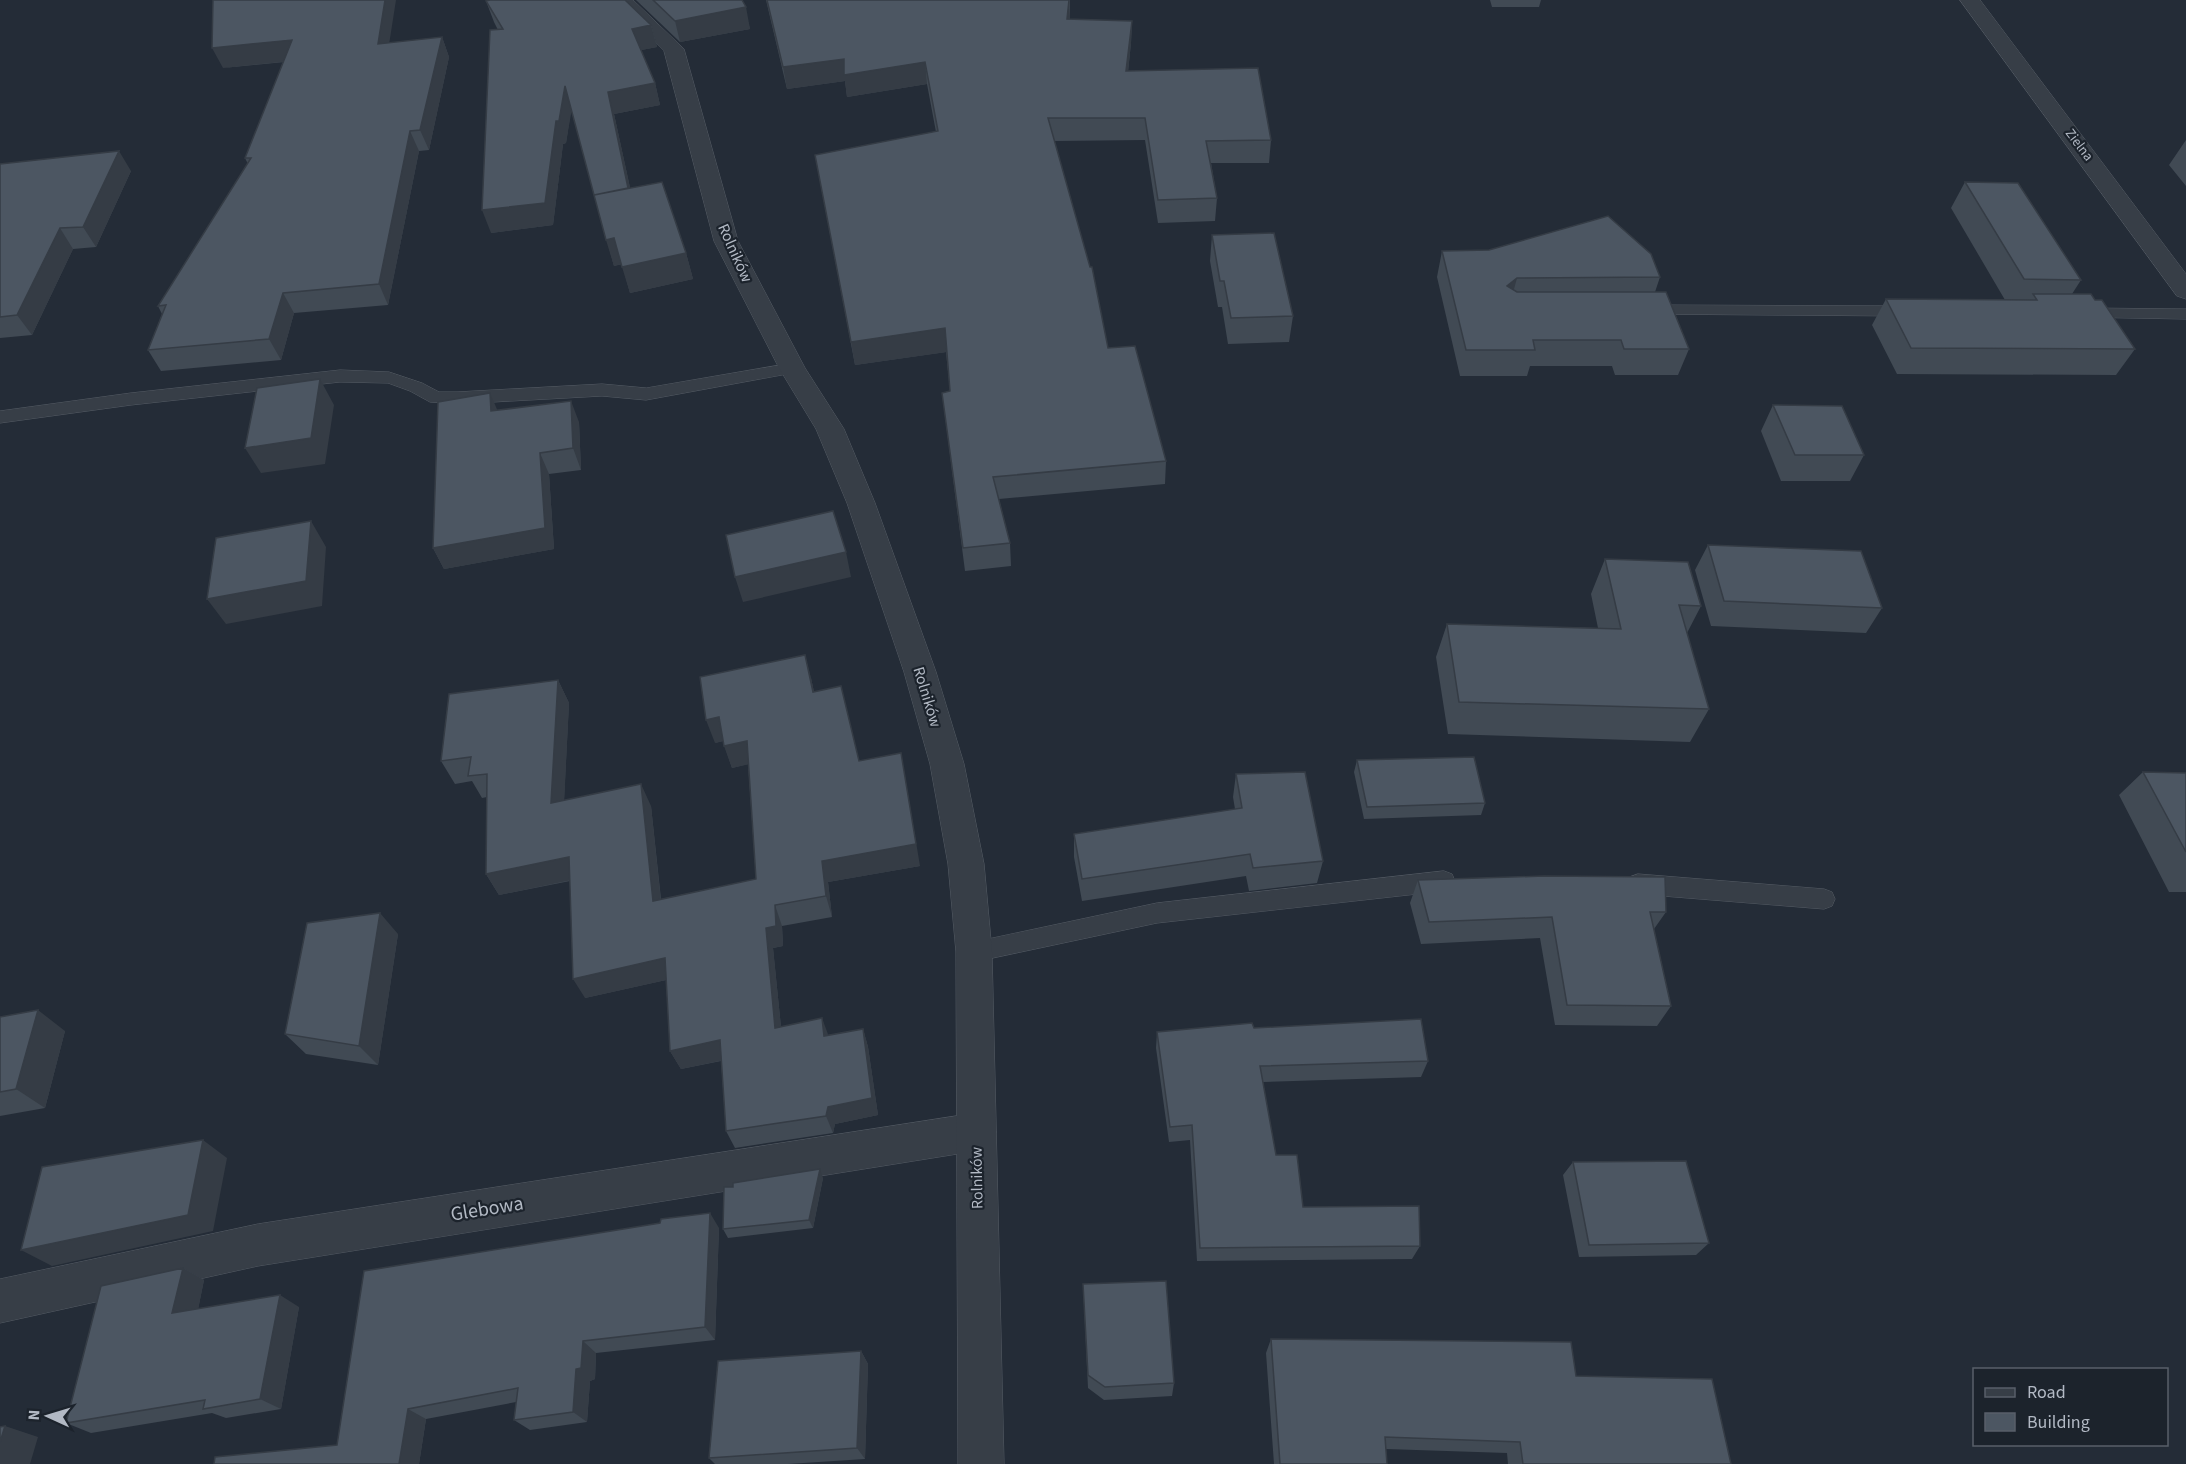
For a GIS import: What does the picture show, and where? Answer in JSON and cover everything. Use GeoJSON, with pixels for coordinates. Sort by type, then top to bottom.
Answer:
{"type":"FeatureCollection","features":[{"type":"Feature","properties":{"kind":"street","name":"Rolników"},"geometry":{"type":"LineString","coordinates":[[621,0],[674,49],[726,241],[792,368],[835,439],[861,503],[920,672],[947,764],[966,864],[974,952],[981,1464]]}},
{"type":"Feature","properties":{"kind":"street","name":"Zielna"},"geometry":{"type":"LineString","coordinates":[[1970,0],[2186,291]]}},
{"type":"Feature","properties":{"kind":"street","name":"Glebowa"},"geometry":{"type":"LineString","coordinates":[[0,1301],[258,1245],[976,1132]]}},
{"type":"Feature","properties":{"kind":"lane"},"geometry":{"type":"LineString","coordinates":[[1636,310],[1928,312]]}},
{"type":"Feature","properties":{"kind":"lane"},"geometry":{"type":"LineString","coordinates":[[2069,313],[2186,314]]}},
{"type":"Feature","properties":{"kind":"lane"},"geometry":{"type":"LineString","coordinates":[[0,417],[340,376],[389,378],[416,387],[436,398],[457,398],[602,390],[646,394],[792,368]]}},
{"type":"Feature","properties":{"kind":"lane"},"geometry":{"type":"LineString","coordinates":[[974,952],[1157,913],[1467,879]]}},
{"type":"Feature","properties":{"kind":"lane"},"geometry":{"type":"LineString","coordinates":[[1617,882],[1824,898]]}},
{"type":"Feature","properties":{"kind":"building"},"geometry":{"type":"Polygon","coordinates":[[[213,0],[385,0],[378,44],[442,37],[420,130],[410,131],[379,284],[283,293],[269,339],[148,350],[166,305],[158,306],[251,158],[245,158],[292,40],[212,48],[213,0]]]}},
{"type":"Feature","properties":{"kind":"building"},"geometry":{"type":"Polygon","coordinates":[[[625,0],[651,25],[632,29],[655,83],[608,92],[628,188],[594,195],[565,86],[559,121],[556,121],[545,203],[482,210],[490,30],[503,29],[486,1],[625,0]]]}},
{"type":"Feature","properties":{"kind":"building"},"geometry":{"type":"Polygon","coordinates":[[[653,0],[742,0],[746,7],[675,21],[653,0]]]}},
{"type":"Feature","properties":{"kind":"building"},"geometry":{"type":"Polygon","coordinates":[[[767,0],[1069,0],[1067,19],[1132,21],[1126,71],[1258,68],[1271,140],[1206,141],[1217,198],[1158,200],[1145,118],[1048,118],[1090,267],[1092,267],[1108,348],[1135,346],[1166,461],[993,477],[1010,543],[963,548],[942,393],[950,391],[945,328],[851,342],[815,155],[938,131],[925,62],[844,75],[844,59],[783,67],[767,0]]]}},
{"type":"Feature","properties":{"kind":"building"},"geometry":{"type":"Polygon","coordinates":[[[119,151],[83,227],[60,228],[17,315],[0,317],[0,164],[119,151]]]}},
{"type":"Feature","properties":{"kind":"building"},"geometry":{"type":"Polygon","coordinates":[[[662,182],[686,253],[622,267],[614,238],[606,240],[594,195],[662,182]]]}},
{"type":"Feature","properties":{"kind":"building"},"geometry":{"type":"Polygon","coordinates":[[[1965,182],[2018,183],[2081,280],[2024,279],[1965,182]]]}},
{"type":"Feature","properties":{"kind":"building"},"geometry":{"type":"Polygon","coordinates":[[[1608,216],[1651,254],[1660,277],[1517,278],[1507,286],[1517,292],[1666,292],[1689,349],[1624,349],[1621,340],[1533,340],[1535,350],[1466,350],[1442,251],[1489,250],[1608,216]]]}},
{"type":"Feature","properties":{"kind":"building"},"geometry":{"type":"Polygon","coordinates":[[[1274,233],[1293,316],[1231,318],[1224,281],[1220,281],[1212,235],[1274,233]]]}},
{"type":"Feature","properties":{"kind":"building"},"geometry":{"type":"Polygon","coordinates":[[[2033,294],[2091,294],[2095,300],[2102,300],[2135,349],[1911,348],[1886,299],[2037,300],[2033,294]]]}},
{"type":"Feature","properties":{"kind":"building"},"geometry":{"type":"Polygon","coordinates":[[[320,379],[311,438],[245,448],[257,388],[320,379]]]}},
{"type":"Feature","properties":{"kind":"building"},"geometry":{"type":"Polygon","coordinates":[[[490,393],[491,411],[571,401],[573,448],[540,453],[545,528],[433,548],[438,402],[490,393]]]}},
{"type":"Feature","properties":{"kind":"building"},"geometry":{"type":"Polygon","coordinates":[[[1773,405],[1842,406],[1864,455],[1795,455],[1773,405]]]}},
{"type":"Feature","properties":{"kind":"building"},"geometry":{"type":"Polygon","coordinates":[[[833,511],[846,552],[735,577],[726,535],[833,511]]]}},
{"type":"Feature","properties":{"kind":"building"},"geometry":{"type":"Polygon","coordinates":[[[311,521],[306,581],[207,599],[216,538],[311,521]]]}},
{"type":"Feature","properties":{"kind":"building"},"geometry":{"type":"Polygon","coordinates":[[[1708,545],[1861,551],[1882,608],[1724,601],[1708,545]]]}},
{"type":"Feature","properties":{"kind":"building"},"geometry":{"type":"Polygon","coordinates":[[[1605,559],[1688,562],[1701,606],[1679,605],[1709,709],[1459,702],[1447,624],[1621,629],[1605,559]]]}},
{"type":"Feature","properties":{"kind":"building"},"geometry":{"type":"Polygon","coordinates":[[[805,655],[813,692],[841,686],[859,761],[901,753],[916,844],[822,861],[826,896],[775,905],[776,926],[766,928],[775,1028],[822,1018],[824,1036],[863,1029],[872,1098],[828,1107],[826,1116],[726,1131],[720,1040],[670,1051],[665,958],[573,979],[569,857],[486,874],[487,774],[468,776],[471,757],[441,761],[449,694],[558,680],[551,803],[641,784],[653,901],[756,879],[747,741],[724,746],[719,717],[706,720],[700,677],[805,655]]]}},
{"type":"Feature","properties":{"kind":"building"},"geometry":{"type":"Polygon","coordinates":[[[1474,757],[1485,803],[1367,807],[1357,760],[1474,757]]]}},
{"type":"Feature","properties":{"kind":"building"},"geometry":{"type":"Polygon","coordinates":[[[1305,772],[1323,861],[1253,868],[1250,854],[1082,879],[1074,834],[1242,808],[1236,774],[1305,772]]]}},
{"type":"Feature","properties":{"kind":"building"},"geometry":{"type":"Polygon","coordinates":[[[2143,772],[2186,773],[2186,852],[2143,772]]]}},
{"type":"Feature","properties":{"kind":"building"},"geometry":{"type":"Polygon","coordinates":[[[1544,876],[1665,877],[1666,912],[1650,912],[1671,1006],[1567,1005],[1552,917],[1429,922],[1418,880],[1544,876]]]}},
{"type":"Feature","properties":{"kind":"building"},"geometry":{"type":"Polygon","coordinates":[[[380,913],[359,1046],[285,1034],[307,923],[380,913]]]}},
{"type":"Feature","properties":{"kind":"building"},"geometry":{"type":"Polygon","coordinates":[[[38,1010],[16,1089],[0,1092],[0,1017],[38,1010]]]}},
{"type":"Feature","properties":{"kind":"building"},"geometry":{"type":"Polygon","coordinates":[[[1421,1019],[1428,1061],[1260,1066],[1276,1155],[1297,1155],[1303,1207],[1419,1206],[1420,1246],[1200,1248],[1192,1125],[1170,1127],[1157,1032],[1252,1023],[1254,1028],[1421,1019]]]}},
{"type":"Feature","properties":{"kind":"building"},"geometry":{"type":"Polygon","coordinates":[[[203,1140],[188,1215],[21,1250],[42,1167],[203,1140]]]}},
{"type":"Feature","properties":{"kind":"building"},"geometry":{"type":"Polygon","coordinates":[[[1686,1161],[1709,1243],[1589,1245],[1573,1162],[1686,1161]]]}},
{"type":"Feature","properties":{"kind":"building"},"geometry":{"type":"Polygon","coordinates":[[[820,1169],[809,1220],[723,1229],[724,1187],[733,1187],[733,1183],[820,1169]]]}},
{"type":"Feature","properties":{"kind":"building"},"geometry":{"type":"Polygon","coordinates":[[[710,1213],[705,1327],[583,1341],[581,1368],[576,1369],[573,1412],[514,1420],[518,1388],[408,1409],[399,1464],[214,1464],[215,1457],[337,1445],[364,1271],[660,1223],[661,1219],[710,1213]]]}},
{"type":"Feature","properties":{"kind":"building"},"geometry":{"type":"Polygon","coordinates":[[[183,1268],[172,1313],[280,1295],[260,1399],[203,1409],[205,1400],[66,1423],[101,1286],[183,1268]]]}},
{"type":"Feature","properties":{"kind":"building"},"geometry":{"type":"Polygon","coordinates":[[[1166,1281],[1174,1383],[1105,1387],[1088,1375],[1083,1284],[1166,1281]]]}},
{"type":"Feature","properties":{"kind":"building"},"geometry":{"type":"Polygon","coordinates":[[[1271,1339],[1571,1342],[1576,1376],[1712,1379],[1731,1464],[1523,1464],[1520,1442],[1385,1437],[1387,1464],[1280,1464],[1271,1339]]]}},
{"type":"Feature","properties":{"kind":"building"},"geometry":{"type":"Polygon","coordinates":[[[861,1351],[857,1448],[709,1458],[718,1361],[861,1351]]]}},
{"type":"Feature","properties":{"kind":"building"},"geometry":{"type":"Polygon","coordinates":[[[5,1426],[0,1442],[0,1427],[5,1426]]]}}]}
